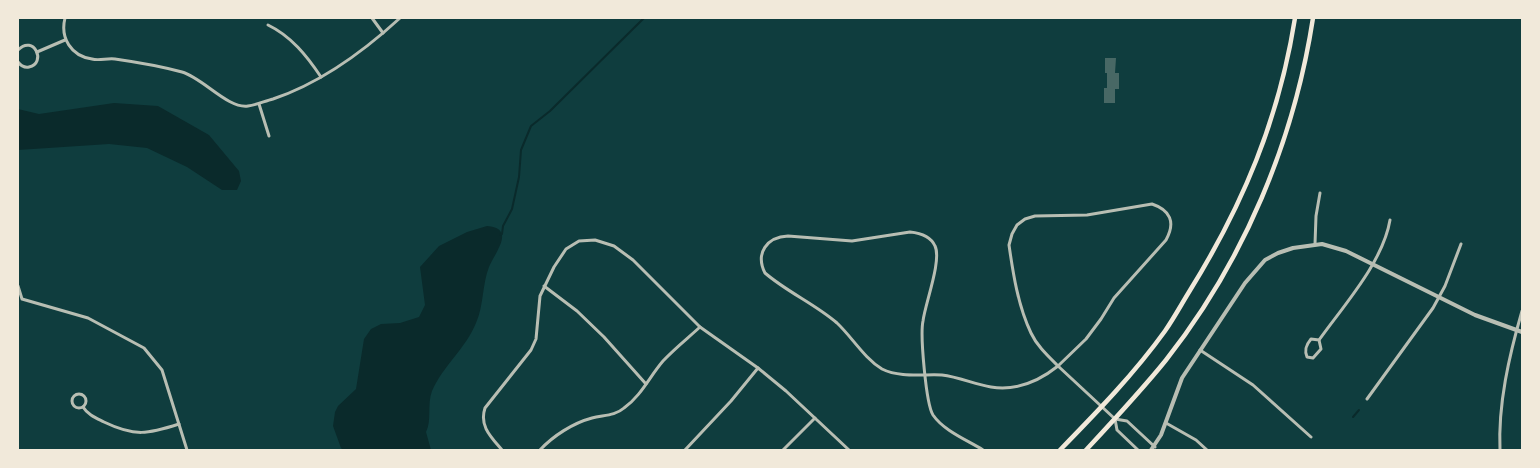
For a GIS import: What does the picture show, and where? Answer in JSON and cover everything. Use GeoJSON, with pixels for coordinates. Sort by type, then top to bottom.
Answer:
{"type":"FeatureCollection","features":[{"type":"Feature","properties":{"kind":"main road"},"geometry":{"type":"LineString","coordinates":[[1060,450],[1101,407],[1165,330],[1226,231],[1253,171],[1273,113],[1295,18]]}},
{"type":"Feature","properties":{"kind":"main road"},"geometry":{"type":"LineString","coordinates":[[1086,450],[1167,359],[1208,300],[1242,242],[1268,182],[1289,122],[1303,70],[1313,18]]}},
{"type":"Feature","properties":{"kind":"street"},"geometry":{"type":"LineString","coordinates":[[64,18],[65,40],[72,50],[85,58],[94,60],[115,59],[178,71],[197,78],[235,105],[248,106],[302,88],[321,78],[400,18]]}},
{"type":"Feature","properties":{"kind":"street"},"geometry":{"type":"LineString","coordinates":[[372,18],[382,33]]}},
{"type":"Feature","properties":{"kind":"street"},"geometry":{"type":"LineString","coordinates":[[268,25],[278,30],[296,45],[321,78]]}},
{"type":"Feature","properties":{"kind":"street"},"geometry":{"type":"LineString","coordinates":[[37,52],[65,40]]}},
{"type":"Feature","properties":{"kind":"street"},"geometry":{"type":"LineString","coordinates":[[18,50],[21,46],[28,45],[32,46],[37,52],[37,59],[31,66],[24,67],[18,62]]}},
{"type":"Feature","properties":{"kind":"street"},"geometry":{"type":"LineString","coordinates":[[258,104],[269,136]]}},
{"type":"Feature","properties":{"kind":"street"},"geometry":{"type":"LineString","coordinates":[[1315,244],[1316,216],[1320,193]]}},
{"type":"Feature","properties":{"kind":"street"},"geometry":{"type":"LineString","coordinates":[[983,450],[946,428],[932,414],[929,406],[926,374],[922,323],[937,259],[936,247],[929,239],[919,233],[910,232],[852,241],[780,237],[769,241],[764,248],[761,262],[765,273],[837,323],[873,362],[893,373],[926,374],[954,377],[991,387],[1014,387],[1037,381],[1058,366],[1086,339],[1114,298],[1166,240],[1171,231],[1171,222],[1161,207],[1152,204],[1086,215],[1035,216],[1025,219],[1018,225],[1012,234],[1009,245],[1023,315],[1031,334],[1042,350],[1058,366],[1101,407],[1115,419],[1127,421],[1155,447]]}},
{"type":"Feature","properties":{"kind":"street"},"geometry":{"type":"LineString","coordinates":[[1319,340],[1373,264],[1388,234],[1390,220]]}},
{"type":"Feature","properties":{"kind":"street"},"geometry":{"type":"LineString","coordinates":[[502,450],[487,431],[484,424],[483,414],[485,408],[525,360],[531,350],[536,339],[540,296],[554,267],[566,249],[579,241],[595,240],[614,246],[634,260],[700,327],[758,368],[786,391],[849,450]]}},
{"type":"Feature","properties":{"kind":"street"},"geometry":{"type":"LineString","coordinates":[[1151,450],[1155,447],[1166,423],[1182,378],[1245,283],[1265,260],[1293,248],[1315,244],[1336,248],[1373,264],[1476,315],[1522,332]]}},
{"type":"Feature","properties":{"kind":"street"},"geometry":{"type":"LineString","coordinates":[[1367,399],[1424,322],[1439,297],[1454,265],[1461,244]]}},
{"type":"Feature","properties":{"kind":"street"},"geometry":{"type":"LineString","coordinates":[[18,286],[22,299],[88,318],[144,348],[162,370],[187,450]]}},
{"type":"Feature","properties":{"kind":"street"},"geometry":{"type":"LineString","coordinates":[[544,286],[577,310],[646,384]]}},
{"type":"Feature","properties":{"kind":"street"},"geometry":{"type":"LineString","coordinates":[[1500,450],[1503,397],[1522,311]]}},
{"type":"Feature","properties":{"kind":"street"},"geometry":{"type":"LineString","coordinates":[[540,450],[574,425],[591,418],[608,416],[622,410],[633,402],[664,360],[700,327]]}},
{"type":"Feature","properties":{"kind":"street"},"geometry":{"type":"LineString","coordinates":[[1311,340],[1319,340],[1322,349],[1313,358],[1307,357],[1305,352],[1307,344],[1311,340]]}},
{"type":"Feature","properties":{"kind":"street"},"geometry":{"type":"LineString","coordinates":[[1200,350],[1253,385],[1311,437]]}},
{"type":"Feature","properties":{"kind":"street"},"geometry":{"type":"LineString","coordinates":[[685,450],[731,401],[758,368]]}},
{"type":"Feature","properties":{"kind":"street"},"geometry":{"type":"LineString","coordinates":[[80,394],[85,397],[86,402],[83,406],[77,407],[74,404],[73,398],[75,395],[80,394]]}},
{"type":"Feature","properties":{"kind":"street"},"geometry":{"type":"LineString","coordinates":[[83,406],[91,416],[118,429],[132,433],[150,432],[179,424]]}},
{"type":"Feature","properties":{"kind":"street"},"geometry":{"type":"LineString","coordinates":[[783,450],[815,418]]}},
{"type":"Feature","properties":{"kind":"street"},"geometry":{"type":"LineString","coordinates":[[1115,419],[1117,430],[1138,450]]}},
{"type":"Feature","properties":{"kind":"street"},"geometry":{"type":"LineString","coordinates":[[1166,423],[1196,440],[1207,450]]}},
{"type":"Feature","properties":{"kind":"water"},"geometry":{"type":"Polygon","coordinates":[[[114,103],[158,106],[209,135],[239,171],[241,181],[237,190],[222,190],[187,167],[147,148],[109,144],[18,150],[18,109],[39,114],[114,103]]]}},
{"type":"Feature","properties":{"kind":"water"},"geometry":{"type":"Polygon","coordinates":[[[487,226],[501,231],[501,242],[489,267],[480,309],[472,332],[442,373],[432,391],[429,423],[426,432],[431,450],[343,450],[333,426],[335,412],[338,406],[356,389],[364,339],[371,329],[381,324],[400,323],[419,317],[425,305],[420,267],[439,246],[467,232],[487,226]]]}},
{"type":"Feature","properties":{"kind":"building"},"geometry":{"type":"Polygon","coordinates":[[[1105,58],[1116,58],[1115,73],[1119,73],[1119,89],[1115,89],[1115,103],[1104,103],[1104,88],[1107,88],[1105,58]]]}},
{"type":"Feature","properties":{"kind":"waterway"},"geometry":{"type":"LineString","coordinates":[[500,235],[512,209],[519,177],[521,150],[531,126],[550,111],[644,18]]}},
{"type":"Feature","properties":{"kind":"waterway"},"geometry":{"type":"LineString","coordinates":[[1353,417],[1359,410]]}}]}
